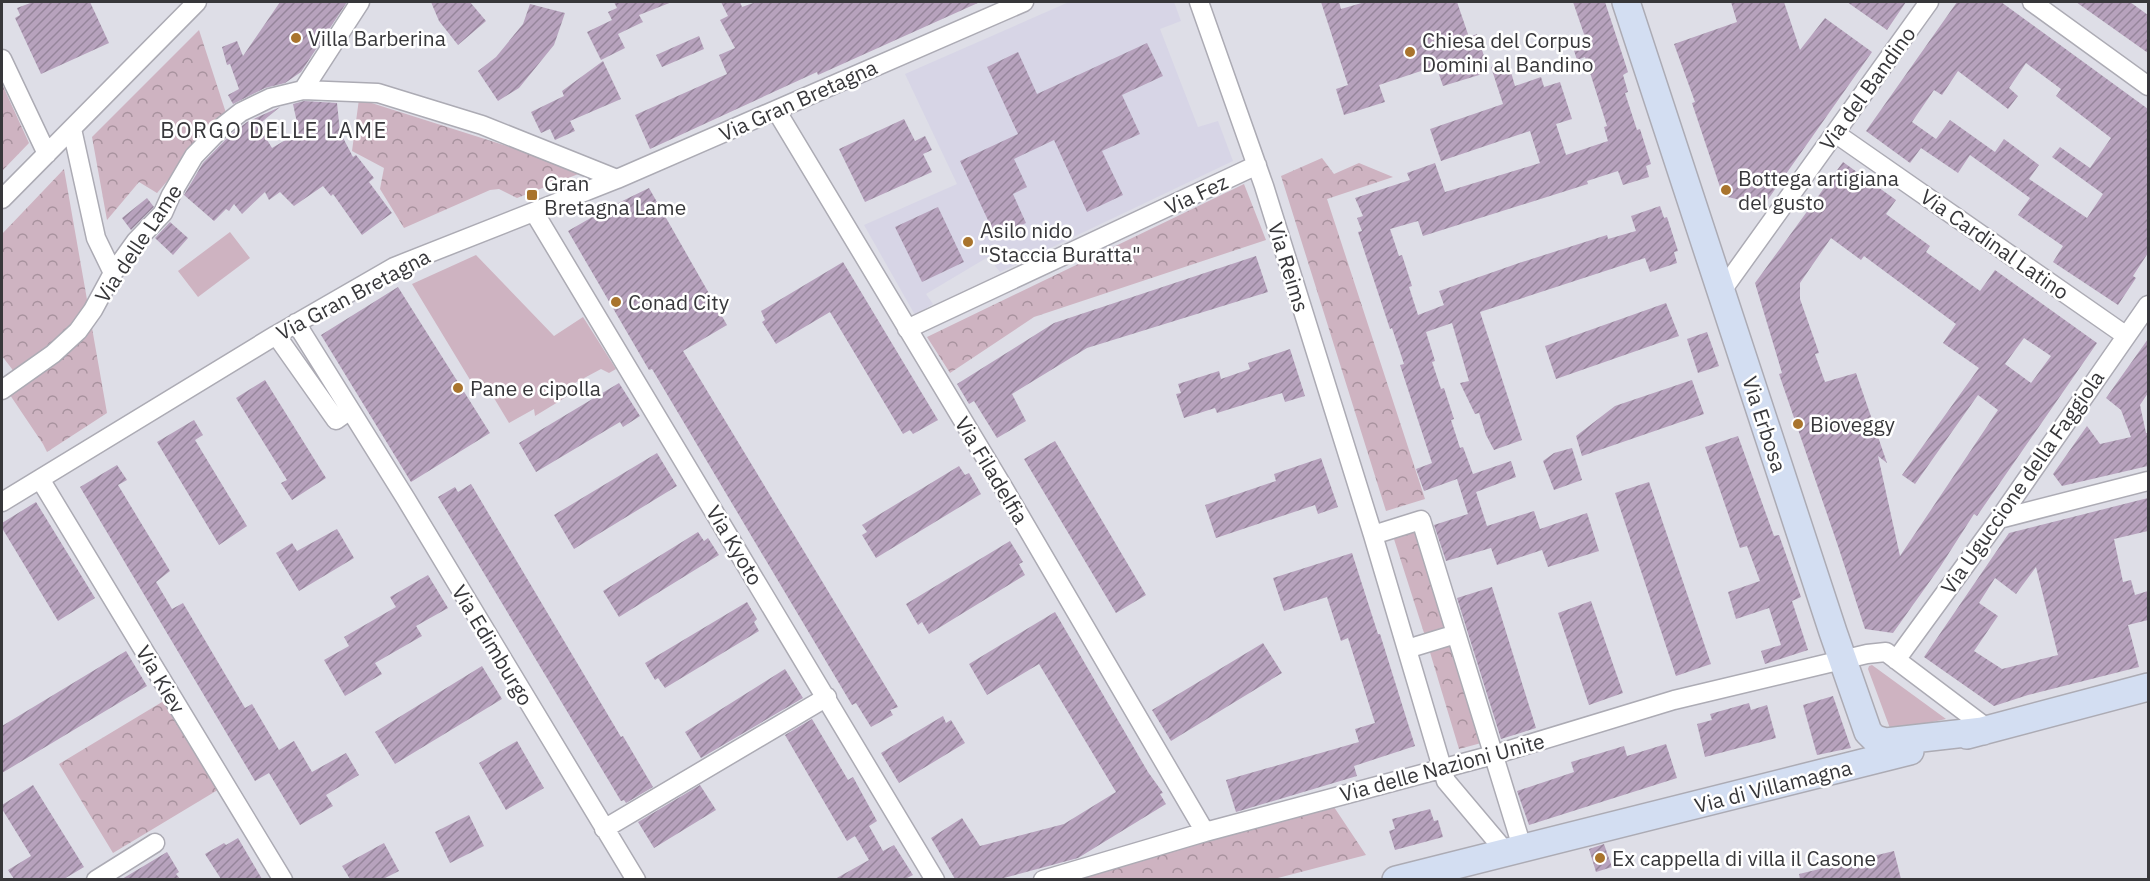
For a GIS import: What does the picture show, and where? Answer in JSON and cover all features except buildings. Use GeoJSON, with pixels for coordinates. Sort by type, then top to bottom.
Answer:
{"type":"FeatureCollection","features":[{"type":"Feature","properties":{"kind":"main road","name":"Via Erbosa"},"geometry":{"type":"LineString","coordinates":[[1626,2],[1868,732],[1879,741],[1888,742],[1985,730]]}},
{"type":"Feature","properties":{"kind":"main road","name":"Via di Villamagna"},"geometry":{"type":"LineString","coordinates":[[1396,879],[1761,789],[2148,687]]}},
{"type":"Feature","properties":{"kind":"street"},"geometry":{"type":"LineString","coordinates":[[2,199],[197,2]]}},
{"type":"Feature","properties":{"kind":"street"},"geometry":{"type":"LineString","coordinates":[[303,90],[360,2]]}},
{"type":"Feature","properties":{"kind":"street","name":"Via Gran Bretagna"},"geometry":{"type":"LineString","coordinates":[[2,502],[296,323],[394,267],[617,179],[1024,2]]}},
{"type":"Feature","properties":{"kind":"street","name":"Via Reims"},"geometry":{"type":"LineString","coordinates":[[1199,2],[1257,165],[1373,535],[1446,781],[1513,849]]}},
{"type":"Feature","properties":{"kind":"street","name":"Via del Bandino"},"geometry":{"type":"LineString","coordinates":[[1721,292],[1929,2]]}},
{"type":"Feature","properties":{"kind":"street"},"geometry":{"type":"LineString","coordinates":[[2032,2],[2148,86]]}},
{"type":"Feature","properties":{"kind":"street"},"geometry":{"type":"LineString","coordinates":[[2,59],[47,154]]}},
{"type":"Feature","properties":{"kind":"street","name":"Via delle Lame"},"geometry":{"type":"LineString","coordinates":[[2,387],[53,354],[78,331],[93,310],[113,273],[136,241],[163,213],[194,156],[222,127],[241,112],[270,98],[303,90],[378,93],[482,125],[617,179]]}},
{"type":"Feature","properties":{"kind":"street","name":"Via Filadelfia"},"geometry":{"type":"LineString","coordinates":[[776,110],[1009,497],[1205,832]]}},
{"type":"Feature","properties":{"kind":"street"},"geometry":{"type":"LineString","coordinates":[[72,129],[96,238],[113,273]]}},
{"type":"Feature","properties":{"kind":"street","name":"Via Cardinal Latino"},"geometry":{"type":"LineString","coordinates":[[1835,133],[2125,335]]}},
{"type":"Feature","properties":{"kind":"street","name":"Via Fez"},"geometry":{"type":"LineString","coordinates":[[907,329],[1257,165]]}},
{"type":"Feature","properties":{"kind":"street","name":"Via Kyoto"},"geometry":{"type":"LineString","coordinates":[[534,212],[935,879]]}},
{"type":"Feature","properties":{"kind":"street","name":"Via Uguccione della Faggiola"},"geometry":{"type":"LineString","coordinates":[[1896,660],[1999,519],[2148,304]]}},
{"type":"Feature","properties":{"kind":"street","name":"Via Edimburgo"},"geometry":{"type":"LineString","coordinates":[[296,323],[636,879]]}},
{"type":"Feature","properties":{"kind":"street"},"geometry":{"type":"LineString","coordinates":[[276,335],[336,420],[350,410]]}},
{"type":"Feature","properties":{"kind":"street","name":"Via Kiev"},"geometry":{"type":"LineString","coordinates":[[40,479],[283,879]]}},
{"type":"Feature","properties":{"kind":"street"},"geometry":{"type":"LineString","coordinates":[[1999,519],[2148,481]]}},
{"type":"Feature","properties":{"kind":"street"},"geometry":{"type":"LineString","coordinates":[[1373,535],[1421,520],[1493,755],[1513,849]]}},
{"type":"Feature","properties":{"kind":"street"},"geometry":{"type":"LineString","coordinates":[[1407,649],[1456,634]]}},
{"type":"Feature","properties":{"kind":"street","name":"Via delle Nazioni Unite"},"geometry":{"type":"LineString","coordinates":[[1043,879],[1205,832],[1493,755],[1674,700],[1842,659],[1886,652],[1896,660]]}},
{"type":"Feature","properties":{"kind":"street"},"geometry":{"type":"LineString","coordinates":[[1896,660],[1985,730]]}},
{"type":"Feature","properties":{"kind":"street"},"geometry":{"type":"LineString","coordinates":[[604,829],[827,697]]}},
{"type":"Feature","properties":{"kind":"street"},"geometry":{"type":"LineString","coordinates":[[96,879],[155,843]]}},
{"type":"Feature","properties":{"kind":"shaded area"},"geometry":{"type":"Polygon","coordinates":[[[1069,2],[1174,2],[1181,21],[1160,29],[1198,127],[1218,121],[1233,161],[1000,272],[988,257],[926,294],[933,304],[915,315],[864,225],[957,184],[905,74],[1069,2]]]}},
{"type":"Feature","properties":{"kind":"green space"},"geometry":{"type":"Polygon","coordinates":[[[199,30],[226,113],[157,193],[139,182],[107,220],[92,137],[199,30]]]}},
{"type":"Feature","properties":{"kind":"green space"},"geometry":{"type":"Polygon","coordinates":[[[2,84],[29,143],[2,171],[2,84]]]}},
{"type":"Feature","properties":{"kind":"green space"},"geometry":{"type":"Polygon","coordinates":[[[359,99],[586,171],[517,198],[499,189],[490,190],[404,228],[380,189],[384,168],[352,151],[359,99]]]}},
{"type":"Feature","properties":{"kind":"green space"},"geometry":{"type":"Polygon","coordinates":[[[1322,158],[1334,174],[1359,163],[1393,177],[1327,199],[1425,499],[1386,511],[1281,176],[1322,158]]]}},
{"type":"Feature","properties":{"kind":"green space"},"geometry":{"type":"Polygon","coordinates":[[[64,169],[107,413],[47,452],[8,392],[18,385],[12,369],[2,356],[2,234],[64,169]]]}},
{"type":"Feature","properties":{"kind":"green space"},"geometry":{"type":"Polygon","coordinates":[[[1244,184],[1266,240],[1034,317],[950,373],[927,337],[1244,184]]]}},
{"type":"Feature","properties":{"kind":"green space"},"geometry":{"type":"Polygon","coordinates":[[[230,232],[250,258],[198,297],[178,271],[230,232]]]}},
{"type":"Feature","properties":{"kind":"green space"},"geometry":{"type":"Polygon","coordinates":[[[476,255],[554,336],[583,317],[616,369],[609,373],[601,369],[573,384],[581,388],[535,416],[534,409],[509,423],[491,393],[475,388],[412,284],[476,255]]]}},
{"type":"Feature","properties":{"kind":"green space"},"geometry":{"type":"Polygon","coordinates":[[[1416,529],[1448,629],[1425,636],[1393,536],[1416,529]]]}},
{"type":"Feature","properties":{"kind":"green space"},"geometry":{"type":"Polygon","coordinates":[[[1454,642],[1485,742],[1459,749],[1429,649],[1454,642]]]}},
{"type":"Feature","properties":{"kind":"green space"},"geometry":{"type":"Polygon","coordinates":[[[1872,665],[1946,719],[1891,731],[1868,669],[1872,665]]]}},
{"type":"Feature","properties":{"kind":"green space"},"geometry":{"type":"Polygon","coordinates":[[[172,696],[226,785],[113,853],[59,764],[172,696]]]}},
{"type":"Feature","properties":{"kind":"green space"},"geometry":{"type":"Polygon","coordinates":[[[1332,804],[1366,855],[1274,879],[1072,880],[1332,804]]]}},
{"type":"Feature","properties":{"kind":"place","name":"Villa Barberina"},"geometry":{"type":"Point","coordinates":[296,38]}},
{"type":"Feature","properties":{"kind":"place","name":"Chiesa del Corpus Domini al Bandino"},"geometry":{"type":"Point","coordinates":[1410,52]}},
{"type":"Feature","properties":{"kind":"place","name":"Bottega artigiana del gusto"},"geometry":{"type":"Point","coordinates":[1726,190]}},
{"type":"Feature","properties":{"kind":"place","name":"Gran Bretagna Lame"},"geometry":{"type":"Point","coordinates":[532,195]}},
{"type":"Feature","properties":{"kind":"place","name":"Asilo nido \"Staccia Buratta\""},"geometry":{"type":"Point","coordinates":[968,242]}},
{"type":"Feature","properties":{"kind":"place","name":"Conad City"},"geometry":{"type":"Point","coordinates":[616,302]}},
{"type":"Feature","properties":{"kind":"place","name":"Pane e cipolla"},"geometry":{"type":"Point","coordinates":[458,388]}},
{"type":"Feature","properties":{"kind":"place","name":"Bioveggy"},"geometry":{"type":"Point","coordinates":[1798,424]}},
{"type":"Feature","properties":{"kind":"place","name":"Ex cappella di villa il Casone"},"geometry":{"type":"Point","coordinates":[1600,858]}},
{"type":"Feature","properties":{"kind":"district","name":"BORGO DELLE LAME"},"geometry":{"type":"Point","coordinates":[274,129]}}]}
